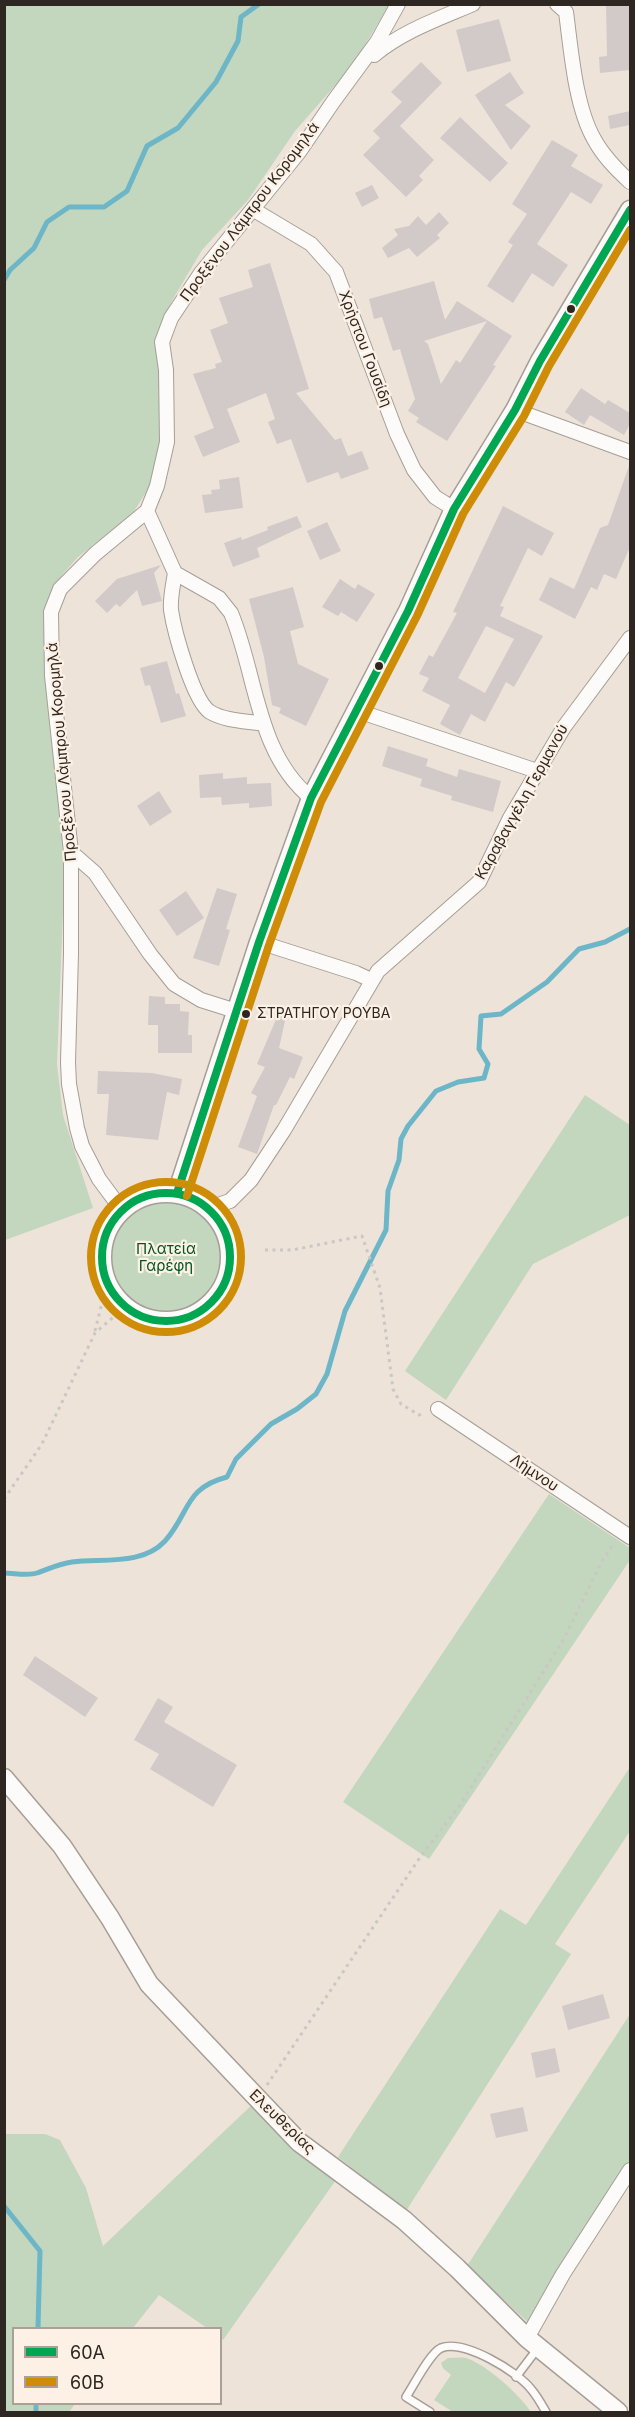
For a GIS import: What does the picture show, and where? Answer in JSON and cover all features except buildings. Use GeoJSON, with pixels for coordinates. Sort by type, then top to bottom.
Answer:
{"type":"FeatureCollection","features":[{"type":"Feature","properties":{"kind":"street","name":"Προξένου Λάμπρου Κορομηλά"},"geometry":{"type":"LineString","coordinates":[[122,1210],[88,1160],[77,1128],[72,1101],[68,1062],[71,852],[52,676],[51,612],[60,589],[95,554],[147,511],[158,486],[167,442],[166,370],[162,342],[171,318],[201,273],[299,152],[377,42],[398,4]]}},
{"type":"Feature","properties":{"kind":"street"},"geometry":{"type":"LineString","coordinates":[[354,72],[388,43],[424,24],[473,4]]}},
{"type":"Feature","properties":{"kind":"street"},"geometry":{"type":"LineString","coordinates":[[557,4],[566,12],[580,99],[593,138],[609,162],[630,182]]}},
{"type":"Feature","properties":{"kind":"street","name":"Χρήστου Γουσίδη"},"geometry":{"type":"LineString","coordinates":[[254,210],[311,243],[336,272],[397,434],[414,470],[435,497],[454,508]]}},
{"type":"Feature","properties":{"kind":"street"},"geometry":{"type":"LineString","coordinates":[[177,1193],[259,942],[311,798],[408,611],[454,508],[515,410],[540,361],[630,210]]}},
{"type":"Feature","properties":{"kind":"street"},"geometry":{"type":"LineString","coordinates":[[515,410],[630,452]]}},
{"type":"Feature","properties":{"kind":"street"},"geometry":{"type":"LineString","coordinates":[[147,511],[175,573],[171,609],[192,685],[200,702],[210,712],[226,718],[264,724]]}},
{"type":"Feature","properties":{"kind":"street"},"geometry":{"type":"LineString","coordinates":[[175,573],[219,598],[231,613],[264,724],[274,748],[289,778],[311,798]]}},
{"type":"Feature","properties":{"kind":"street","name":"Καραβαγγέλη Γερμανού"},"geometry":{"type":"LineString","coordinates":[[209,1208],[230,1201],[250,1180],[293,1114],[371,980],[384,965],[479,882],[510,818],[564,727],[630,638]]}},
{"type":"Feature","properties":{"kind":"street"},"geometry":{"type":"LineString","coordinates":[[358,711],[537,771]]}},
{"type":"Feature","properties":{"kind":"street"},"geometry":{"type":"LineString","coordinates":[[71,852],[95,873],[150,954],[174,984],[201,1000],[236,1011]]}},
{"type":"Feature","properties":{"kind":"street"},"geometry":{"type":"LineString","coordinates":[[259,942],[356,973],[371,980]]}},
{"type":"Feature","properties":{"kind":"street"},"geometry":{"type":"LineString","coordinates":[[177,1193],[188,1196],[209,1208],[219,1220],[227,1233],[231,1263],[220,1292],[198,1313],[176,1320],[153,1320],[138,1315],[125,1306],[107,1282],[103,1271],[102,1249],[109,1228],[122,1210],[148,1195],[177,1193]]}},
{"type":"Feature","properties":{"kind":"street","name":"Λήμνου"},"geometry":{"type":"LineString","coordinates":[[438,1409],[626,1534]]}},
{"type":"Feature","properties":{"kind":"street","name":"Ελευθερίας"},"geometry":{"type":"LineString","coordinates":[[4,1778],[62,1846],[110,1918],[149,1984],[299,2142],[404,2220],[457,2268],[533,2343],[618,2412]]}},
{"type":"Feature","properties":{"kind":"street"},"geometry":{"type":"LineString","coordinates":[[533,2343],[563,2274],[630,2170]]}},
{"type":"Feature","properties":{"kind":"lane"},"geometry":{"type":"LineString","coordinates":[[516,2377],[533,2343]]}},
{"type":"Feature","properties":{"kind":"lane"},"geometry":{"type":"LineString","coordinates":[[430,2412],[406,2397],[435,2353],[442,2348],[456,2347],[488,2357],[530,2387],[546,2412]]}},
{"type":"Feature","properties":{"kind":"path"},"geometry":{"type":"LineString","coordinates":[[266,1250],[292,1250],[362,1236],[380,1288],[393,1389],[401,1404],[419,1415],[438,1409]]}},
{"type":"Feature","properties":{"kind":"path"},"geometry":{"type":"LineString","coordinates":[[4,1499],[42,1444],[95,1333],[107,1282]]}},
{"type":"Feature","properties":{"kind":"path"},"geometry":{"type":"LineString","coordinates":[[95,1333],[125,1306]]}},
{"type":"Feature","properties":{"kind":"path"},"geometry":{"type":"LineString","coordinates":[[258,2099],[421,1856],[460,1805],[564,1637],[601,1563],[626,1534]]}},
{"type":"Feature","properties":{"kind":"green space"},"geometry":{"type":"Polygon","coordinates":[[[5,5],[389,5],[353,65],[295,131],[248,200],[202,250],[173,299],[159,328],[158,349],[164,372],[162,451],[148,489],[133,513],[78,557],[62,575],[50,596],[46,671],[48,711],[62,834],[64,885],[57,1064],[63,1115],[93,1208],[5,1240],[5,5]]]}},
{"type":"Feature","properties":{"kind":"green space"},"geometry":{"type":"Polygon","coordinates":[[[585,1095],[630,1125],[630,1215],[533,1264],[446,1400],[405,1371],[585,1095]]]}},
{"type":"Feature","properties":{"kind":"green space","name":"Πλατεία Γαρέφη"},"geometry":{"type":"Polygon","coordinates":[[[166,1201],[188,1206],[206,1218],[218,1236],[223,1258],[218,1280],[206,1298],[188,1310],[166,1315],[144,1310],[126,1298],[114,1280],[109,1258],[114,1236],[126,1218],[144,1206],[166,1201]]]}},
{"type":"Feature","properties":{"kind":"green space"},"geometry":{"type":"Polygon","coordinates":[[[549,1494],[630,1548],[630,1560],[429,1859],[343,1802],[549,1494]]]}},
{"type":"Feature","properties":{"kind":"green space"},"geometry":{"type":"Polygon","coordinates":[[[630,1767],[630,1831],[555,1944],[571,1954],[406,2211],[338,2157],[500,1909],[526,1925],[630,1767]]]}},
{"type":"Feature","properties":{"kind":"green space"},"geometry":{"type":"Polygon","coordinates":[[[630,2014],[630,2160],[558,2273],[531,2325],[467,2266],[630,2014]]]}},
{"type":"Feature","properties":{"kind":"green space"},"geometry":{"type":"Polygon","coordinates":[[[255,2102],[338,2177],[223,2340],[222,2327],[206,2327],[159,2295],[134,2327],[12,2327],[12,2405],[74,2405],[69,2412],[5,2412],[4,2134],[45,2134],[60,2140],[86,2188],[103,2246],[255,2102]]]}},
{"type":"Feature","properties":{"kind":"green space"},"geometry":{"type":"Polygon","coordinates":[[[448,2358],[466,2358],[493,2373],[531,2412],[453,2412],[434,2400],[451,2375],[441,2363],[448,2358]]]}},
{"type":"Feature","properties":{"kind":"waterway"},"geometry":{"type":"LineString","coordinates":[[4,280],[10,270],[34,248],[47,222],[69,207],[104,207],[127,191],[147,146],[178,128],[216,82],[238,41],[241,17],[259,4]]}},
{"type":"Feature","properties":{"kind":"waterway"},"geometry":{"type":"LineString","coordinates":[[4,1573],[33,1574],[67,1563],[133,1558],[156,1549],[173,1531],[195,1495],[213,1482],[227,1477],[236,1459],[271,1424],[297,1409],[316,1394],[327,1374],[345,1311],[386,1230],[388,1191],[399,1160],[401,1139],[408,1126],[436,1091],[458,1082],[484,1078],[488,1064],[479,1049],[481,1016],[501,1014],[547,982],[579,949],[605,942],[630,929]]}},
{"type":"Feature","properties":{"kind":"waterway"},"geometry":{"type":"LineString","coordinates":[[4,2206],[40,2251],[38,2327]]}},
{"type":"Feature","properties":{"kind":"waterway"},"geometry":{"type":"LineString","coordinates":[[36,2405],[36,2412]]}},
{"type":"Feature","properties":{"kind":"transit line","name":"60Α"},"geometry":{"type":"LineString","coordinates":[[177,1193],[259,942],[311,798],[408,611],[454,509],[515,410],[540,361],[630,210]]}},
{"type":"Feature","properties":{"kind":"transit line","name":"60Β"},"geometry":{"type":"LineString","coordinates":[[187,1196],[269,945],[321,802],[417,616],[463,514],[524,416],[549,366],[630,230]]}},
{"type":"Feature","properties":{"kind":"transit line","name":"60Β"},"geometry":{"type":"LineString","coordinates":[[166,1182],[195,1188],[219,1204],[235,1228],[241,1257],[235,1286],[219,1310],[195,1326],[166,1332],[137,1326],[113,1310],[97,1286],[91,1257],[97,1228],[113,1204],[137,1188],[166,1182]]}},
{"type":"Feature","properties":{"kind":"transit line","name":"60Α"},"geometry":{"type":"LineString","coordinates":[[166,1193],[191,1198],[211,1212],[225,1232],[230,1257],[225,1282],[211,1302],[191,1316],[166,1321],[141,1316],[121,1302],[107,1282],[102,1257],[107,1232],[121,1212],[141,1198],[166,1193]]}},
{"type":"Feature","properties":{"kind":"place","name":"ΣΤΡΑΤΗΓΟΥ ΡΟΥΒΑ"},"geometry":{"type":"Point","coordinates":[246,1014]}}]}
